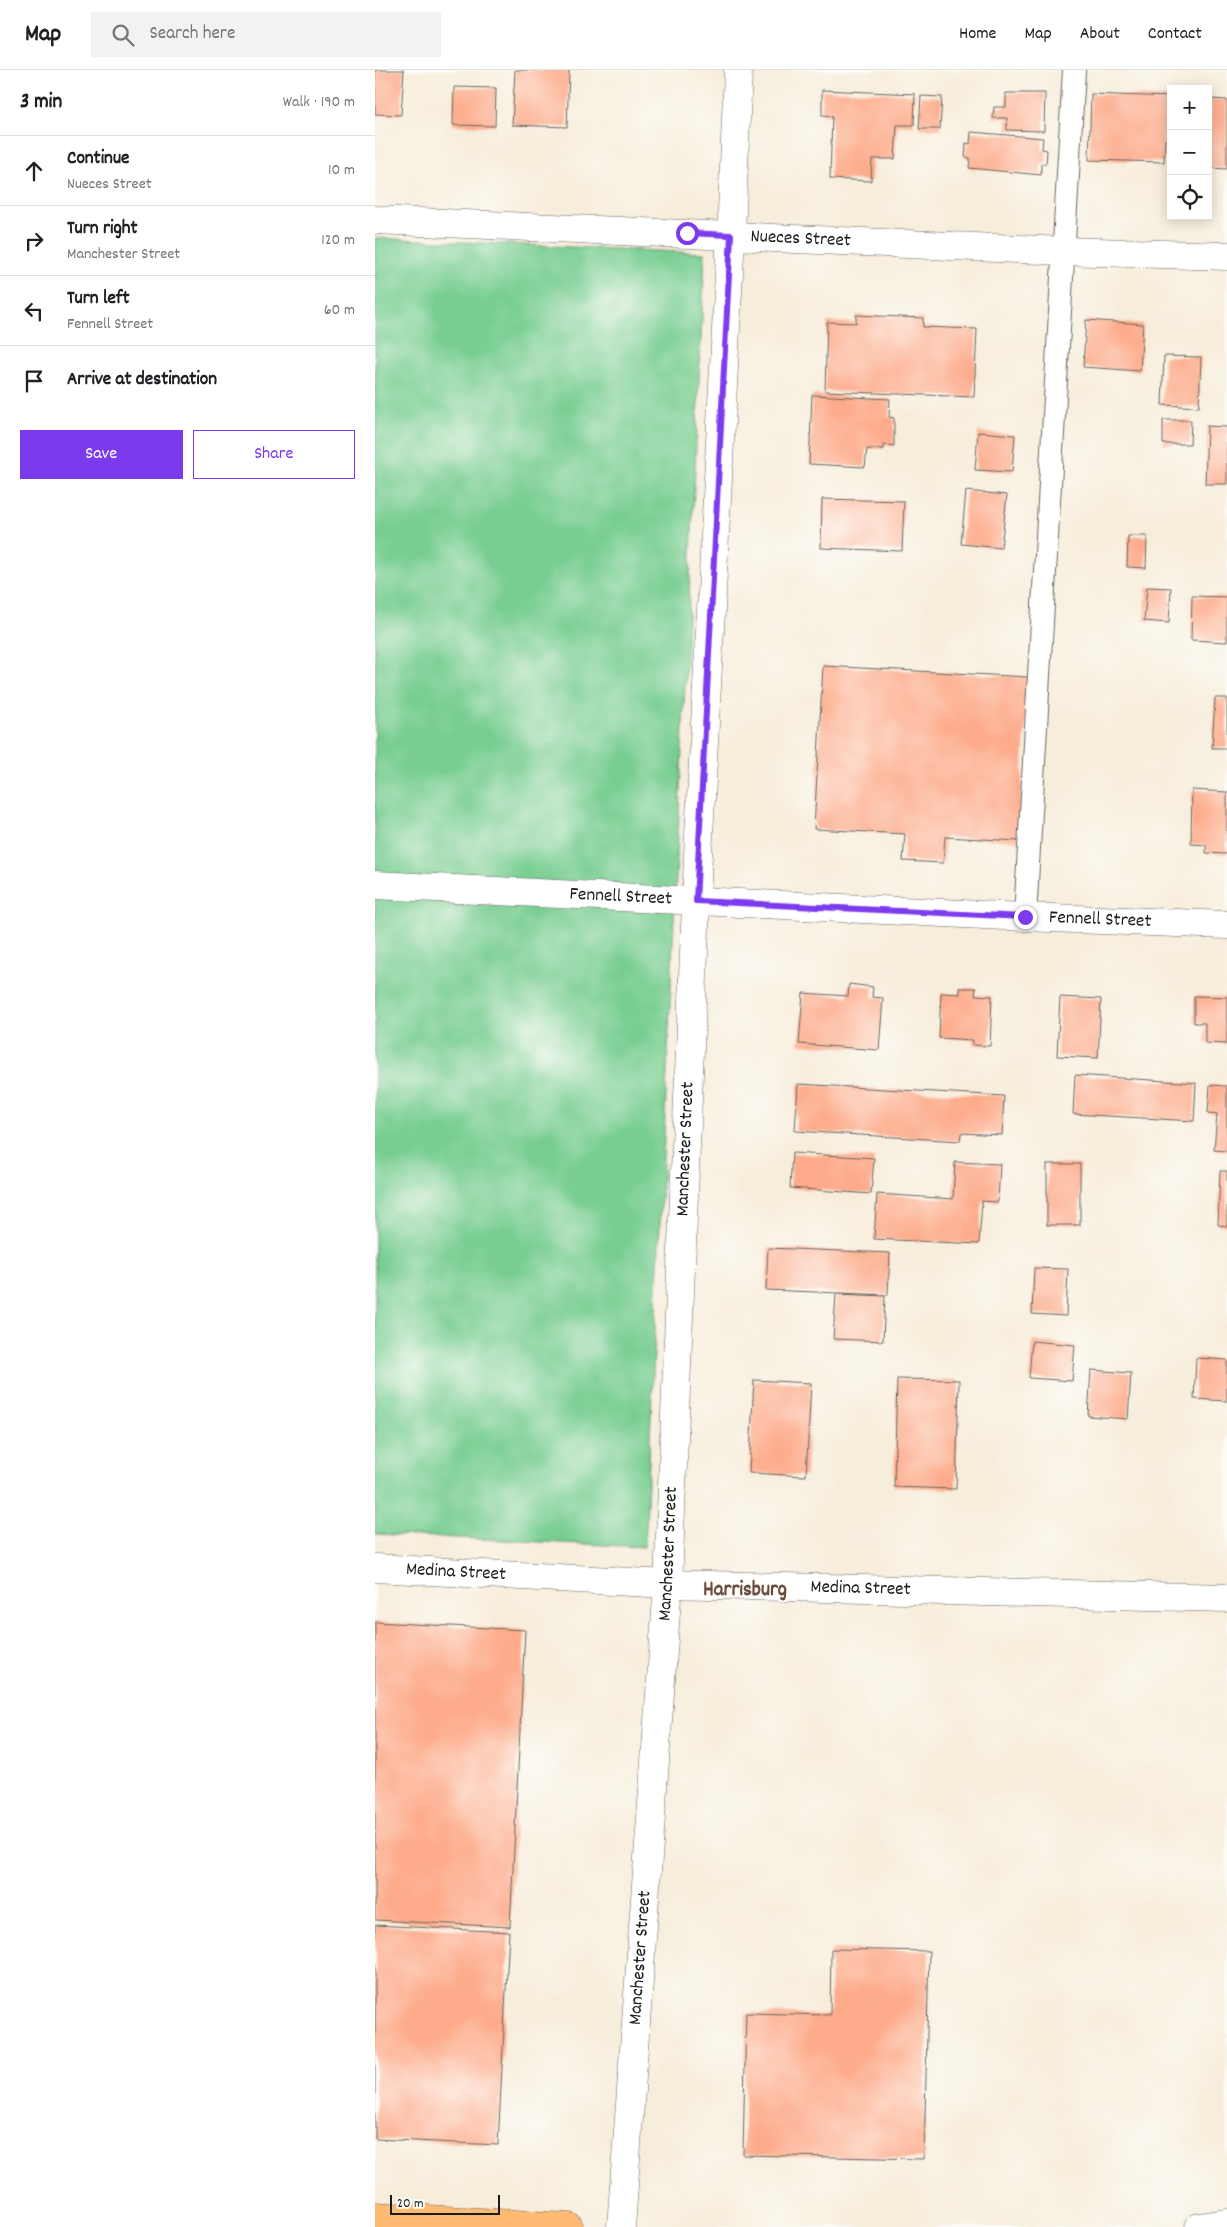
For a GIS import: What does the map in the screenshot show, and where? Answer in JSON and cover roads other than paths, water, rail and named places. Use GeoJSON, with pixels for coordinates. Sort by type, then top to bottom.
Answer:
{"type":"FeatureCollection","features":[{"type":"Feature","properties":{"kind":"main road"},"geometry":{"type":"LineString","coordinates":[[375,2216],[569,2227]]}},
{"type":"Feature","properties":{"kind":"street","name":"Manchester Street"},"geometry":{"type":"LineString","coordinates":[[621,2227],[668,1584],[696,901],[738,70]]}},
{"type":"Feature","properties":{"kind":"street","name":"Nueces Street"},"geometry":{"type":"LineString","coordinates":[[375,220],[1064,251],[1227,256]]}},
{"type":"Feature","properties":{"kind":"street","name":"Fennell Street"},"geometry":{"type":"LineString","coordinates":[[375,885],[1025,917],[1227,924]]}},
{"type":"Feature","properties":{"kind":"street","name":"Medina Street"},"geometry":{"type":"LineString","coordinates":[[375,1568],[668,1584],[1227,1598]]}},
{"type":"Feature","properties":{"kind":"street"},"geometry":{"type":"LineString","coordinates":[[1199,2227],[1227,2223]]}},
{"type":"Feature","properties":{"kind":"lane"},"geometry":{"type":"LineString","coordinates":[[1025,917],[1073,70]]}},
{"type":"Feature","properties":{"kind":"district","name":"Harrisburg"},"geometry":{"type":"Point","coordinates":[745,1591]}}]}
